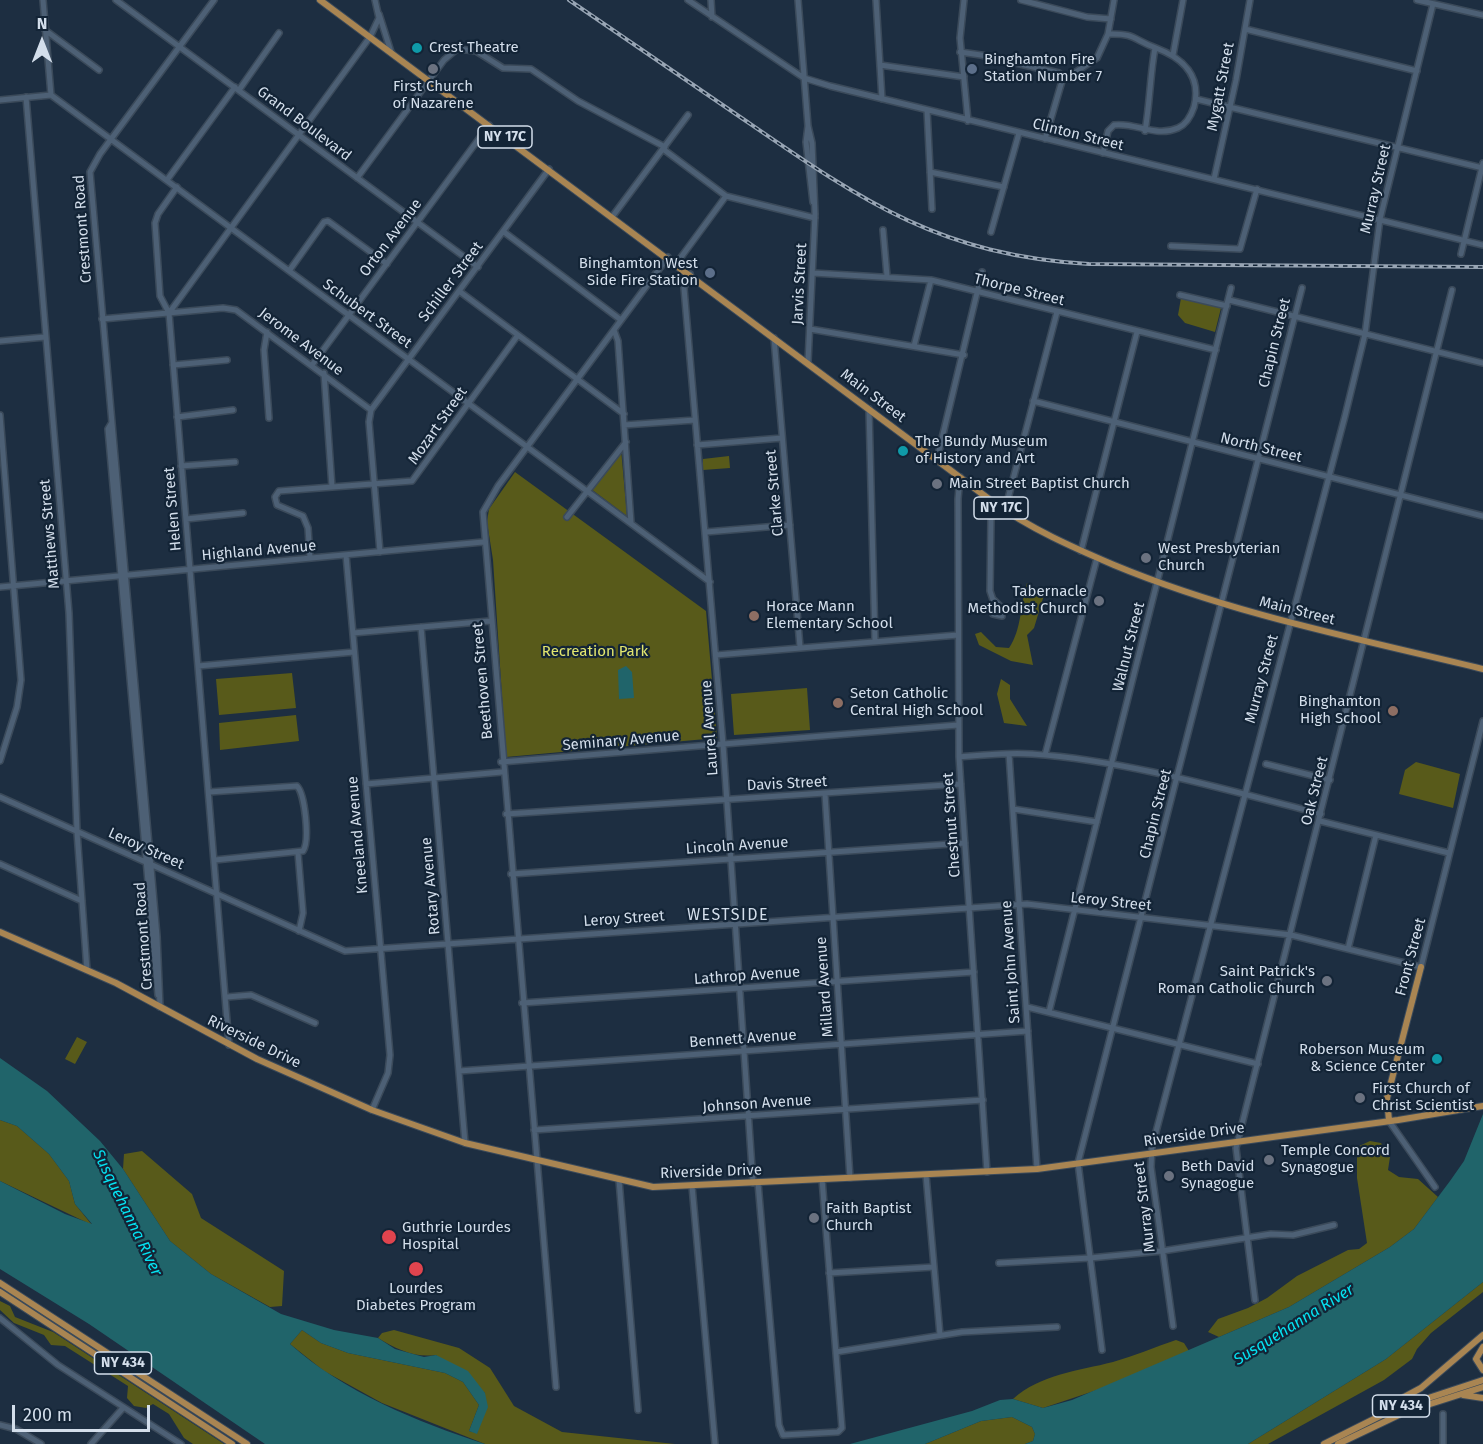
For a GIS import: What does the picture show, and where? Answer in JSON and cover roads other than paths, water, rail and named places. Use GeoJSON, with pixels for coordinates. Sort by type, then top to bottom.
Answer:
{"type":"FeatureCollection","features":[{"type":"Feature","properties":{"kind":"main road","name":"Main Street"},"geometry":{"type":"LineString","coordinates":[[320,0],[668,257],[993,502],[1040,533],[1157,583],[1222,604],[1483,669]]}},
{"type":"Feature","properties":{"kind":"main road","name":"Riverside Drive"},"geometry":{"type":"LineString","coordinates":[[0,932],[87,970],[229,1044],[372,1110],[465,1143],[657,1187],[1037,1169],[1483,1106]]}},
{"type":"Feature","properties":{"kind":"main road","name":"Front Street"},"geometry":{"type":"LineString","coordinates":[[1389,1121],[1388,1098],[1421,967]]}},
{"type":"Feature","properties":{"kind":"main road","name":"NY 434"},"geometry":{"type":"LineString","coordinates":[[0,1283],[246,1444]]}},
{"type":"Feature","properties":{"kind":"main road","name":"NY 434"},"geometry":{"type":"LineString","coordinates":[[0,1292],[232,1444]]}},
{"type":"Feature","properties":{"kind":"main road"},"geometry":{"type":"LineString","coordinates":[[1364,1422],[1366,1417],[1421,1388],[1483,1335]]}},
{"type":"Feature","properties":{"kind":"main road"},"geometry":{"type":"LineString","coordinates":[[1483,1347],[1477,1353],[1476,1361],[1483,1370]]}},
{"type":"Feature","properties":{"kind":"main road","name":"NY 434"},"geometry":{"type":"LineString","coordinates":[[1324,1444],[1364,1422],[1415,1401],[1483,1380]]}},
{"type":"Feature","properties":{"kind":"main road","name":"NY 434"},"geometry":{"type":"LineString","coordinates":[[1338,1444],[1386,1419],[1483,1387]]}},
{"type":"Feature","properties":{"kind":"main road"},"geometry":{"type":"LineString","coordinates":[[1445,1398],[1464,1395],[1483,1398]]}},
{"type":"Feature","properties":{"kind":"street"},"geometry":{"type":"LineString","coordinates":[[0,100],[51,95],[43,0]]}},
{"type":"Feature","properties":{"kind":"street","name":"Grand Boulevard"},"geometry":{"type":"LineString","coordinates":[[116,0],[478,267]]}},
{"type":"Feature","properties":{"kind":"street","name":"Crestmont Road"},"geometry":{"type":"LineString","coordinates":[[160,1007],[155,982],[155,936],[124,575],[108,429],[111,424],[90,172],[111,139],[214,0]]}},
{"type":"Feature","properties":{"kind":"street"},"geometry":{"type":"LineString","coordinates":[[375,0],[391,52]]}},
{"type":"Feature","properties":{"kind":"street","name":"Clinton Street"},"geometry":{"type":"LineString","coordinates":[[688,0],[804,78],[1045,140],[1483,245]]}},
{"type":"Feature","properties":{"kind":"street"},"geometry":{"type":"LineString","coordinates":[[711,0],[712,17]]}},
{"type":"Feature","properties":{"kind":"street","name":"Jarvis Street"},"geometry":{"type":"LineString","coordinates":[[798,0],[808,126],[806,142],[815,206],[808,362]]}},
{"type":"Feature","properties":{"kind":"street"},"geometry":{"type":"LineString","coordinates":[[876,0],[882,99]]}},
{"type":"Feature","properties":{"kind":"street"},"geometry":{"type":"LineString","coordinates":[[964,0],[960,21],[960,52],[968,121]]}},
{"type":"Feature","properties":{"kind":"street"},"geometry":{"type":"LineString","coordinates":[[1021,0],[1087,17],[1111,20]]}},
{"type":"Feature","properties":{"kind":"street"},"geometry":{"type":"LineString","coordinates":[[1045,140],[1059,87],[1064,78],[1096,58],[1108,34],[1114,0]]}},
{"type":"Feature","properties":{"kind":"street"},"geometry":{"type":"LineString","coordinates":[[1173,55],[1182,0]]}},
{"type":"Feature","properties":{"kind":"street","name":"Mygatt Street"},"geometry":{"type":"LineString","coordinates":[[1214,179],[1231,107],[1250,0]]}},
{"type":"Feature","properties":{"kind":"street"},"geometry":{"type":"LineString","coordinates":[[1417,0],[1483,15]]}},
{"type":"Feature","properties":{"kind":"street","name":"Murray Street"},"geometry":{"type":"LineString","coordinates":[[1173,1326],[1151,1154],[1243,794],[1365,334],[1380,219],[1433,4]]}},
{"type":"Feature","properties":{"kind":"street"},"geometry":{"type":"LineString","coordinates":[[169,313],[230,226],[370,37],[378,22],[377,9]]}},
{"type":"Feature","properties":{"kind":"street"},"geometry":{"type":"LineString","coordinates":[[1245,29],[1417,71]]}},
{"type":"Feature","properties":{"kind":"street"},"geometry":{"type":"LineString","coordinates":[[45,30],[99,70]]}},
{"type":"Feature","properties":{"kind":"street"},"geometry":{"type":"LineString","coordinates":[[167,180],[279,33]]}},
{"type":"Feature","properties":{"kind":"street"},"geometry":{"type":"LineString","coordinates":[[1102,153],[1108,131],[1114,125],[1164,132],[1185,124],[1196,99],[1193,75],[1173,55],[1134,36],[1108,34]]}},
{"type":"Feature","properties":{"kind":"street"},"geometry":{"type":"LineString","coordinates":[[1145,131],[1151,100],[1151,67],[1155,48]]}},
{"type":"Feature","properties":{"kind":"street"},"geometry":{"type":"LineString","coordinates":[[357,178],[453,50],[476,51],[497,66],[531,69],[578,101],[664,148],[726,196],[815,218]]}},
{"type":"Feature","properties":{"kind":"street"},"geometry":{"type":"LineString","coordinates":[[960,52],[1057,73],[1064,78]]}},
{"type":"Feature","properties":{"kind":"street"},"geometry":{"type":"LineString","coordinates":[[880,64],[964,77]]}},
{"type":"Feature","properties":{"kind":"street","name":"Schubert Street"},"geometry":{"type":"LineString","coordinates":[[51,95],[710,582]]}},
{"type":"Feature","properties":{"kind":"street","name":"Matthews Street"},"geometry":{"type":"LineString","coordinates":[[26,97],[74,694],[77,832],[87,970]]}},
{"type":"Feature","properties":{"kind":"street"},"geometry":{"type":"LineString","coordinates":[[1196,99],[1483,166],[1461,254]]}},
{"type":"Feature","properties":{"kind":"street"},"geometry":{"type":"LineString","coordinates":[[927,110],[932,209]]}},
{"type":"Feature","properties":{"kind":"street"},"geometry":{"type":"LineString","coordinates":[[612,217],[688,115]]}},
{"type":"Feature","properties":{"kind":"street","name":"Orton Avenue"},"geometry":{"type":"LineString","coordinates":[[312,364],[489,125]]}},
{"type":"Feature","properties":{"kind":"street"},"geometry":{"type":"LineString","coordinates":[[991,232],[1019,133]]}},
{"type":"Feature","properties":{"kind":"street","name":"Schiller Street"},"geometry":{"type":"LineString","coordinates":[[371,410],[549,169]]}},
{"type":"Feature","properties":{"kind":"street"},"geometry":{"type":"LineString","coordinates":[[930,172],[1004,187]]}},
{"type":"Feature","properties":{"kind":"street","name":"Helen Street"},"geometry":{"type":"LineString","coordinates":[[177,187],[158,214],[155,223],[160,296],[169,313],[227,997],[229,1044]]}},
{"type":"Feature","properties":{"kind":"street"},"geometry":{"type":"LineString","coordinates":[[1171,246],[1240,249],[1257,189]]}},
{"type":"Feature","properties":{"kind":"street"},"geometry":{"type":"LineString","coordinates":[[676,264],[726,196]]}},
{"type":"Feature","properties":{"kind":"street"},"geometry":{"type":"LineString","coordinates":[[289,271],[324,222],[328,221],[387,264]]}},
{"type":"Feature","properties":{"kind":"street"},"geometry":{"type":"LineString","coordinates":[[882,230],[887,276]]}},
{"type":"Feature","properties":{"kind":"street"},"geometry":{"type":"LineString","coordinates":[[504,232],[621,320]]}},
{"type":"Feature","properties":{"kind":"street","name":"Beethoven Street"},"geometry":{"type":"LineString","coordinates":[[556,1387],[483,542],[484,507],[668,257]]}},
{"type":"Feature","properties":{"kind":"street"},"geometry":{"type":"LineString","coordinates":[[937,459],[964,355],[982,272]]}},
{"type":"Feature","properties":{"kind":"street","name":"Thorpe Street"},"geometry":{"type":"LineString","coordinates":[[813,273],[931,280],[1216,350]]}},
{"type":"Feature","properties":{"kind":"street","name":"Laurel Avenue"},"geometry":{"type":"LineString","coordinates":[[690,274],[684,288],[723,744],[748,1116],[781,1434],[841,1430],[836,1352]]}},
{"type":"Feature","properties":{"kind":"street"},"geometry":{"type":"LineString","coordinates":[[914,346],[931,280]]}},
{"type":"Feature","properties":{"kind":"street","name":"Walnut Street"},"geometry":{"type":"LineString","coordinates":[[1049,1012],[1232,288]]}},
{"type":"Feature","properties":{"kind":"street","name":"Chapin Street"},"geometry":{"type":"LineString","coordinates":[[1102,1350],[1078,1163],[1302,288]]}},
{"type":"Feature","properties":{"kind":"street","name":"Oak Street"},"geometry":{"type":"LineString","coordinates":[[1256,1300],[1236,1159],[1237,1142],[1321,817],[1452,290]]}},
{"type":"Feature","properties":{"kind":"street"},"geometry":{"type":"LineString","coordinates":[[459,291],[624,414]]}},
{"type":"Feature","properties":{"kind":"street"},"geometry":{"type":"LineString","coordinates":[[1180,295],[1294,317],[1483,363]]}},
{"type":"Feature","properties":{"kind":"street","name":"Jerome Avenue"},"geometry":{"type":"LineString","coordinates":[[102,319],[232,309],[241,312],[371,410]]}},
{"type":"Feature","properties":{"kind":"street"},"geometry":{"type":"LineString","coordinates":[[1005,510],[1057,312]]}},
{"type":"Feature","properties":{"kind":"street"},"geometry":{"type":"LineString","coordinates":[[810,328],[964,355]]}},
{"type":"Feature","properties":{"kind":"street"},"geometry":{"type":"LineString","coordinates":[[614,330],[618,341],[631,523]]}},
{"type":"Feature","properties":{"kind":"street"},"geometry":{"type":"LineString","coordinates":[[267,332],[264,350],[269,418]]}},
{"type":"Feature","properties":{"kind":"street"},"geometry":{"type":"LineString","coordinates":[[1081,551],[1137,332]]}},
{"type":"Feature","properties":{"kind":"street","name":"Mozart Street"},"geometry":{"type":"LineString","coordinates":[[310,558],[308,528],[303,516],[280,508],[275,502],[279,490],[412,481],[518,335]]}},
{"type":"Feature","properties":{"kind":"street"},"geometry":{"type":"LineString","coordinates":[[0,340],[45,337]]}},
{"type":"Feature","properties":{"kind":"street","name":"Clarke Street"},"geometry":{"type":"LineString","coordinates":[[774,337],[800,647]]}},
{"type":"Feature","properties":{"kind":"street"},"geometry":{"type":"LineString","coordinates":[[173,365],[227,360]]}},
{"type":"Feature","properties":{"kind":"street"},"geometry":{"type":"LineString","coordinates":[[324,374],[332,487]]}},
{"type":"Feature","properties":{"kind":"street","name":"North Street"},"geometry":{"type":"LineString","coordinates":[[1033,401],[1483,516]]}},
{"type":"Feature","properties":{"kind":"street"},"geometry":{"type":"LineString","coordinates":[[869,408],[875,641]]}},
{"type":"Feature","properties":{"kind":"street"},"geometry":{"type":"LineString","coordinates":[[177,417],[233,410]]}},
{"type":"Feature","properties":{"kind":"street"},"geometry":{"type":"LineString","coordinates":[[371,410],[380,552]]}},
{"type":"Feature","properties":{"kind":"street"},"geometry":{"type":"LineString","coordinates":[[0,415],[21,680],[17,707],[0,761]]}},
{"type":"Feature","properties":{"kind":"street"},"geometry":{"type":"LineString","coordinates":[[624,425],[695,420]]}},
{"type":"Feature","properties":{"kind":"street"},"geometry":{"type":"LineString","coordinates":[[697,445],[782,438]]}},
{"type":"Feature","properties":{"kind":"street"},"geometry":{"type":"LineString","coordinates":[[567,517],[626,442]]}},
{"type":"Feature","properties":{"kind":"street"},"geometry":{"type":"LineString","coordinates":[[181,466],[235,462]]}},
{"type":"Feature","properties":{"kind":"street","name":"Chestnut Street"},"geometry":{"type":"LineString","coordinates":[[960,477],[958,499],[959,757],[987,1172]]}},
{"type":"Feature","properties":{"kind":"street"},"geometry":{"type":"LineString","coordinates":[[993,502],[990,517],[990,591],[993,600]]}},
{"type":"Feature","properties":{"kind":"street"},"geometry":{"type":"LineString","coordinates":[[186,519],[243,513]]}},
{"type":"Feature","properties":{"kind":"street"},"geometry":{"type":"LineString","coordinates":[[706,532],[790,525]]}},
{"type":"Feature","properties":{"kind":"street","name":"Highland Avenue"},"geometry":{"type":"LineString","coordinates":[[0,587],[483,542]]}},
{"type":"Feature","properties":{"kind":"street","name":"Kneeland Avenue"},"geometry":{"type":"LineString","coordinates":[[346,555],[390,1064],[372,1110]]}},
{"type":"Feature","properties":{"kind":"street"},"geometry":{"type":"LineString","coordinates":[[1045,755],[1096,558]]}},
{"type":"Feature","properties":{"kind":"street"},"geometry":{"type":"LineString","coordinates":[[352,633],[490,621]]}},
{"type":"Feature","properties":{"kind":"street","name":"Rotary Avenue"},"geometry":{"type":"LineString","coordinates":[[421,627],[465,1143]]}},
{"type":"Feature","properties":{"kind":"street"},"geometry":{"type":"LineString","coordinates":[[716,655],[958,635]]}},
{"type":"Feature","properties":{"kind":"street"},"geometry":{"type":"LineString","coordinates":[[198,666],[354,652]]}},
{"type":"Feature","properties":{"kind":"street","name":"Front Street"},"geometry":{"type":"LineString","coordinates":[[1421,967],[1483,721]]}},
{"type":"Feature","properties":{"kind":"street","name":"Seminary Avenue"},"geometry":{"type":"LineString","coordinates":[[501,762],[958,725]]}},
{"type":"Feature","properties":{"kind":"street"},"geometry":{"type":"LineString","coordinates":[[959,757],[1009,753],[1045,755],[1178,777],[1243,794],[1376,835],[1449,853]]}},
{"type":"Feature","properties":{"kind":"street","name":"Saint John Avenue"},"geometry":{"type":"LineString","coordinates":[[1009,753],[1037,1169]]}},
{"type":"Feature","properties":{"kind":"street"},"geometry":{"type":"LineString","coordinates":[[1266,764],[1330,780]]}},
{"type":"Feature","properties":{"kind":"street"},"geometry":{"type":"LineString","coordinates":[[366,784],[502,772]]}},
{"type":"Feature","properties":{"kind":"street","name":"Davis Street"},"geometry":{"type":"LineString","coordinates":[[506,814],[961,784]]}},
{"type":"Feature","properties":{"kind":"street"},"geometry":{"type":"LineString","coordinates":[[209,792],[299,787],[303,796],[307,843],[303,851],[215,860]]}},
{"type":"Feature","properties":{"kind":"street","name":"Millard Avenue"},"geometry":{"type":"LineString","coordinates":[[825,794],[850,1178]]}},
{"type":"Feature","properties":{"kind":"street","name":"Leroy Street"},"geometry":{"type":"LineString","coordinates":[[0,796],[345,951],[1019,904],[1291,935],[1421,967]]}},
{"type":"Feature","properties":{"kind":"street"},"geometry":{"type":"LineString","coordinates":[[1012,809],[1097,822]]}},
{"type":"Feature","properties":{"kind":"street"},"geometry":{"type":"LineString","coordinates":[[1348,950],[1376,835]]}},
{"type":"Feature","properties":{"kind":"street","name":"Lincoln Avenue"},"geometry":{"type":"LineString","coordinates":[[511,874],[965,843]]}},
{"type":"Feature","properties":{"kind":"street"},"geometry":{"type":"LineString","coordinates":[[298,853],[303,913],[299,931]]}},
{"type":"Feature","properties":{"kind":"street"},"geometry":{"type":"LineString","coordinates":[[0,864],[82,901]]}},
{"type":"Feature","properties":{"kind":"street","name":"Lathrop Avenue"},"geometry":{"type":"LineString","coordinates":[[522,1003],[974,972]]}},
{"type":"Feature","properties":{"kind":"street"},"geometry":{"type":"LineString","coordinates":[[227,997],[251,995],[315,1023]]}},
{"type":"Feature","properties":{"kind":"street"},"geometry":{"type":"LineString","coordinates":[[1027,1007],[1258,1064]]}},
{"type":"Feature","properties":{"kind":"street","name":"Bennett Avenue"},"geometry":{"type":"LineString","coordinates":[[459,1071],[1028,1031]]}},
{"type":"Feature","properties":{"kind":"street","name":"Johnson Avenue"},"geometry":{"type":"LineString","coordinates":[[534,1130],[983,1100]]}},
{"type":"Feature","properties":{"kind":"street"},"geometry":{"type":"LineString","coordinates":[[1389,1121],[1435,1187]]}},
{"type":"Feature","properties":{"kind":"street"},"geometry":{"type":"LineString","coordinates":[[926,1175],[940,1335]]}},
{"type":"Feature","properties":{"kind":"street"},"geometry":{"type":"LineString","coordinates":[[822,1179],[836,1352],[940,1335],[1058,1327]]}},
{"type":"Feature","properties":{"kind":"street"},"geometry":{"type":"LineString","coordinates":[[619,1180],[638,1410]]}},
{"type":"Feature","properties":{"kind":"street"},"geometry":{"type":"LineString","coordinates":[[692,1186],[715,1444]]}},
{"type":"Feature","properties":{"kind":"street"},"geometry":{"type":"LineString","coordinates":[[999,1263],[1162,1251],[1275,1234],[1293,1235],[1334,1224]]}},
{"type":"Feature","properties":{"kind":"street"},"geometry":{"type":"LineString","coordinates":[[829,1273],[934,1267]]}},
{"type":"Feature","properties":{"kind":"street"},"geometry":{"type":"LineString","coordinates":[[1,1320],[58,1365],[181,1444]]}},
{"type":"Feature","properties":{"kind":"street"},"geometry":{"type":"LineString","coordinates":[[91,1444],[123,1408]]}},
{"type":"Feature","properties":{"kind":"street"},"geometry":{"type":"LineString","coordinates":[[1443,1414],[1443,1444]]}},
{"type":"Feature","properties":{"kind":"street"},"geometry":{"type":"LineString","coordinates":[[0,1425],[16,1429],[41,1444]]}},
{"type":"Feature","properties":{"kind":"water"},"geometry":{"type":"Polygon","coordinates":[[[626,666],[632,672],[634,698],[619,699],[618,670],[626,666]]]}},
{"type":"Feature","properties":{"kind":"water","name":"Susquehanna River"},"geometry":{"type":"Polygon","coordinates":[[[0,1058],[47,1091],[100,1141],[123,1169],[170,1241],[211,1274],[281,1314],[334,1330],[378,1338],[395,1349],[424,1357],[436,1355],[468,1371],[485,1393],[488,1407],[477,1434],[469,1431],[479,1405],[463,1382],[445,1373],[348,1353],[321,1343],[302,1330],[290,1344],[334,1377],[382,1404],[433,1426],[485,1444],[265,1444],[89,1324],[0,1269],[0,1181],[65,1214],[92,1224],[75,1204],[69,1181],[49,1154],[17,1126],[0,1120],[0,1058]]]}},
{"type":"Feature","properties":{"kind":"water","name":"Susquehanna River"},"geometry":{"type":"Polygon","coordinates":[[[1483,1114],[1483,1282],[1386,1359],[1248,1444],[1025,1444],[1033,1441],[1035,1434],[1032,1427],[1012,1417],[981,1421],[925,1444],[850,1444],[972,1411],[1000,1400],[1013,1399],[1043,1408],[1072,1400],[1289,1307],[1390,1247],[1414,1229],[1464,1161],[1483,1114]]]}},
{"type":"Feature","properties":{"kind":"railway"},"geometry":{"type":"LineString","coordinates":[[569,0],[828,176],[906,220],[946,236],[989,249],[1036,259],[1089,264],[1483,267]]}},
{"type":"Feature","properties":{"kind":"place","name":"Crest Theatre"},"geometry":{"type":"Point","coordinates":[417,48]}},
{"type":"Feature","properties":{"kind":"place","name":"First Church of Nazarene"},"geometry":{"type":"Point","coordinates":[433,69]}},
{"type":"Feature","properties":{"kind":"place","name":"Binghamton Fire Station Number 7"},"geometry":{"type":"Point","coordinates":[972,69]}},
{"type":"Feature","properties":{"kind":"place","name":"Binghamton West Side Fire Station"},"geometry":{"type":"Point","coordinates":[710,273]}},
{"type":"Feature","properties":{"kind":"place","name":"The Bundy Museum of History and Art"},"geometry":{"type":"Point","coordinates":[903,451]}},
{"type":"Feature","properties":{"kind":"place","name":"Main Street Baptist Church"},"geometry":{"type":"Point","coordinates":[937,484]}},
{"type":"Feature","properties":{"kind":"place","name":"West Presbyterian Church"},"geometry":{"type":"Point","coordinates":[1146,558]}},
{"type":"Feature","properties":{"kind":"place","name":"Tabernacle Methodist Church"},"geometry":{"type":"Point","coordinates":[1099,601]}},
{"type":"Feature","properties":{"kind":"place","name":"Horace Mann Elementary School"},"geometry":{"type":"Point","coordinates":[754,616]}},
{"type":"Feature","properties":{"kind":"place","name":"Seton Catholic Central High School"},"geometry":{"type":"Point","coordinates":[838,703]}},
{"type":"Feature","properties":{"kind":"place","name":"Binghamton High School"},"geometry":{"type":"Point","coordinates":[1393,711]}},
{"type":"Feature","properties":{"kind":"place","name":"Saint Patrick's Roman Catholic Church"},"geometry":{"type":"Point","coordinates":[1327,981]}},
{"type":"Feature","properties":{"kind":"place","name":"Roberson Museum & Science Center"},"geometry":{"type":"Point","coordinates":[1437,1059]}},
{"type":"Feature","properties":{"kind":"place","name":"First Church of Christ Scientist"},"geometry":{"type":"Point","coordinates":[1360,1098]}},
{"type":"Feature","properties":{"kind":"place","name":"Temple Concord Synagogue"},"geometry":{"type":"Point","coordinates":[1269,1160]}},
{"type":"Feature","properties":{"kind":"place","name":"Beth David Synagogue"},"geometry":{"type":"Point","coordinates":[1169,1176]}},
{"type":"Feature","properties":{"kind":"place","name":"Faith Baptist Church"},"geometry":{"type":"Point","coordinates":[814,1218]}},
{"type":"Feature","properties":{"kind":"place","name":"Guthrie Lourdes Hospital"},"geometry":{"type":"Point","coordinates":[389,1237]}},
{"type":"Feature","properties":{"kind":"place","name":"Lourdes Diabetes Program"},"geometry":{"type":"Point","coordinates":[416,1269]}},
{"type":"Feature","properties":{"kind":"district","name":"WESTSIDE"},"geometry":{"type":"Point","coordinates":[728,916]}},
{"type":"Feature","properties":{"kind":"park label","name":"Recreation Park"},"geometry":{"type":"Point","coordinates":[595,652]}}]}
